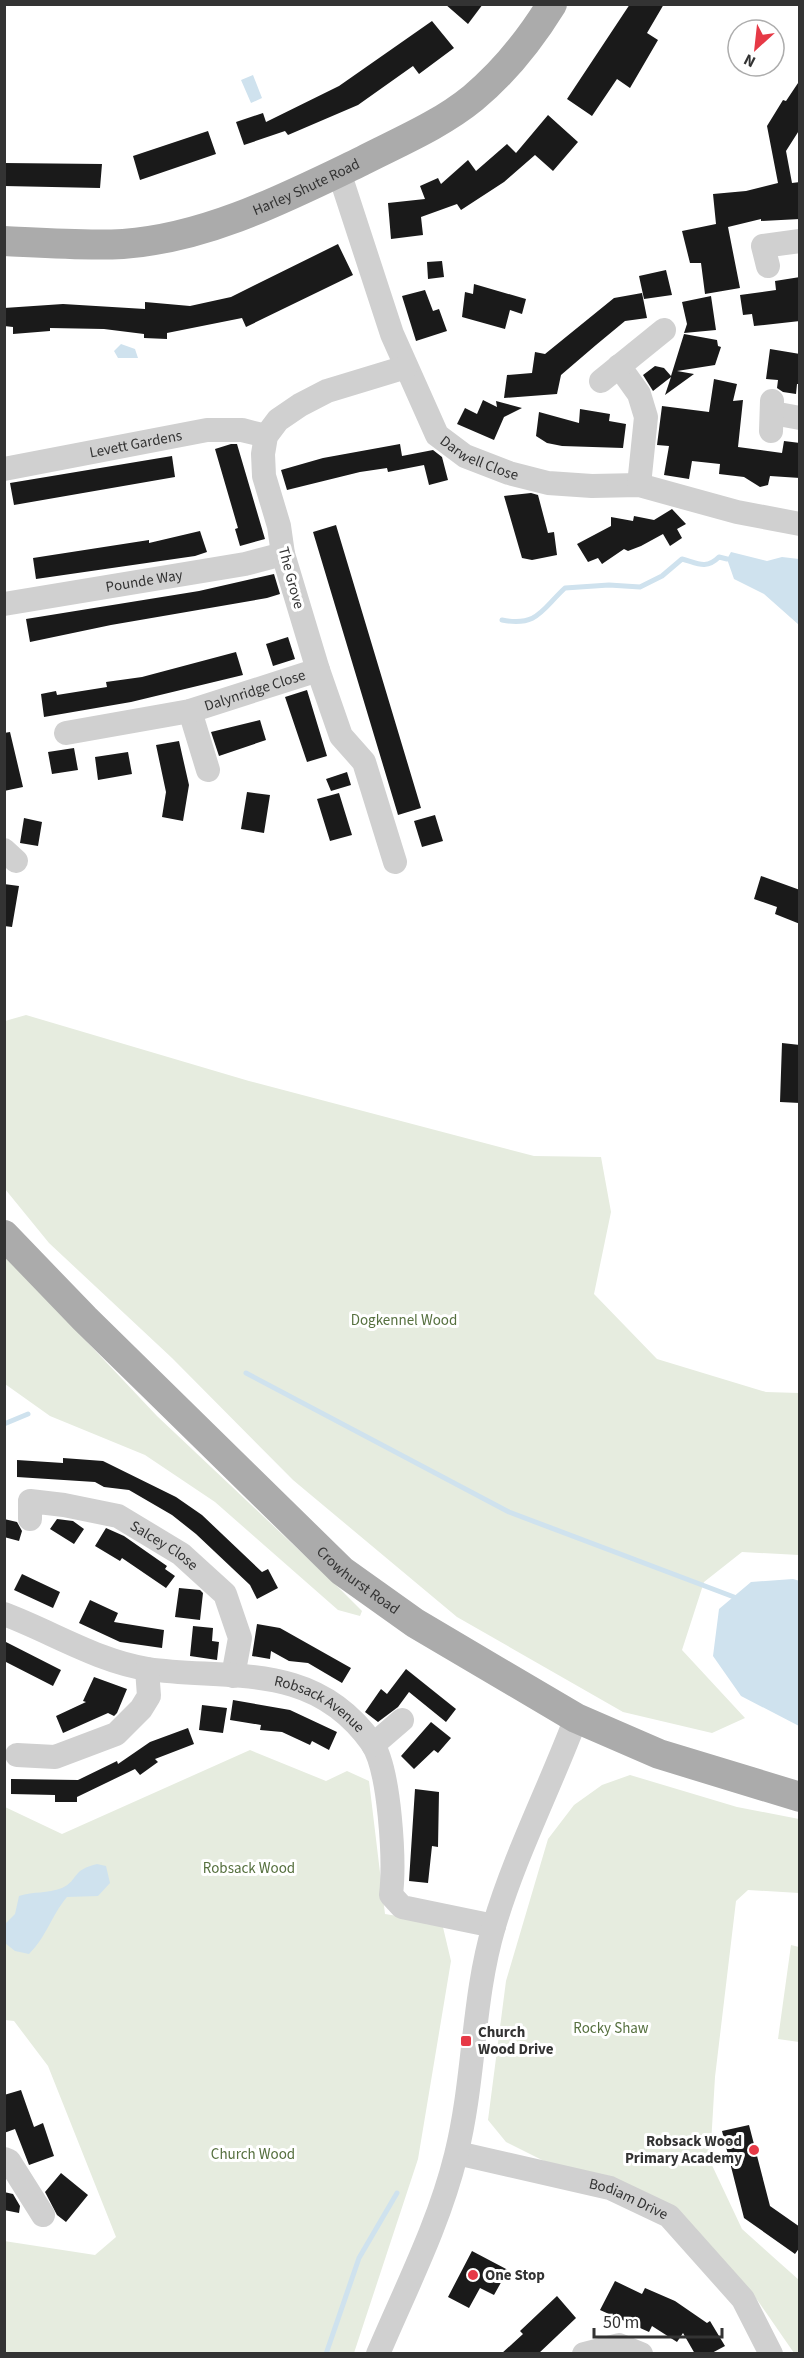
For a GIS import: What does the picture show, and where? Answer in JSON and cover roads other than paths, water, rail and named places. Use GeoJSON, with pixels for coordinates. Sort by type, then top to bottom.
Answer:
{"type":"FeatureCollection","features":[{"type":"Feature","properties":{"kind":"main road","name":"Harley Shute Road"},"geometry":{"type":"LineString","coordinates":[[4,241],[124,244],[198,230],[267,206],[436,123],[472,99],[506,66],[552,4]]}},
{"type":"Feature","properties":{"kind":"main road","name":"Crowhurst Road"},"geometry":{"type":"LineString","coordinates":[[4,1235],[85,1319],[342,1571],[424,1629],[576,1718],[659,1754],[800,1797]]}},
{"type":"Feature","properties":{"kind":"street","name":"Darwell Close"},"geometry":{"type":"LineString","coordinates":[[339,172],[392,334],[437,435],[465,456],[509,473],[548,483],[639,486],[737,512],[800,524]]}},
{"type":"Feature","properties":{"kind":"street"},"geometry":{"type":"LineString","coordinates":[[768,266],[764,246],[800,241]]}},
{"type":"Feature","properties":{"kind":"street"},"geometry":{"type":"LineString","coordinates":[[639,486],[646,417],[639,394],[610,374],[664,330]]}},
{"type":"Feature","properties":{"kind":"street"},"geometry":{"type":"LineString","coordinates":[[266,436],[278,420],[327,391],[406,367]]}},
{"type":"Feature","properties":{"kind":"street"},"geometry":{"type":"LineString","coordinates":[[772,415],[800,418]]}},
{"type":"Feature","properties":{"kind":"street","name":"Levett Gardens"},"geometry":{"type":"LineString","coordinates":[[4,469],[207,430],[242,430],[266,436]]}},
{"type":"Feature","properties":{"kind":"street","name":"The Grove"},"geometry":{"type":"LineString","coordinates":[[266,436],[263,454],[264,476],[279,525],[283,554],[318,670],[341,736],[363,762],[395,862]]}},
{"type":"Feature","properties":{"kind":"street","name":"Pounde Way"},"geometry":{"type":"LineString","coordinates":[[4,604],[233,567],[283,554]]}},
{"type":"Feature","properties":{"kind":"street","name":"Dalynridge Close"},"geometry":{"type":"LineString","coordinates":[[66,733],[190,711],[318,670]]}},
{"type":"Feature","properties":{"kind":"street","name":"Dalynridge Close"},"geometry":{"type":"LineString","coordinates":[[190,711],[208,770]]}},
{"type":"Feature","properties":{"kind":"street","name":"Salcey Close"},"geometry":{"type":"LineString","coordinates":[[30,1519],[30,1501],[118,1516],[181,1554],[225,1594],[240,1638],[233,1676]]}},
{"type":"Feature","properties":{"kind":"street","name":"Robsack Avenue"},"geometry":{"type":"LineString","coordinates":[[4,1614],[44,1629],[75,1646],[147,1669],[233,1676],[293,1685],[343,1708],[373,1745],[387,1793],[394,1866],[392,1895],[402,1907],[494,1926]]}},
{"type":"Feature","properties":{"kind":"street"},"geometry":{"type":"LineString","coordinates":[[27,1749],[55,1757],[116,1734],[141,1709],[149,1696],[147,1669]]}},
{"type":"Feature","properties":{"kind":"street"},"geometry":{"type":"LineString","coordinates":[[378,2354],[441,2209],[457,2153],[468,2089],[481,1977],[494,1926],[509,1880],[550,1787],[576,1718]]}},
{"type":"Feature","properties":{"kind":"street"},"geometry":{"type":"LineString","coordinates":[[373,1745],[402,1720]]}},
{"type":"Feature","properties":{"kind":"street","name":"Bodiam Drive"},"geometry":{"type":"LineString","coordinates":[[457,2153],[610,2188],[669,2216],[743,2299],[771,2354]]}},
{"type":"Feature","properties":{"kind":"street"},"geometry":{"type":"LineString","coordinates":[[4,2159],[9,2161],[43,2215]]}},
{"type":"Feature","properties":{"kind":"street"},"geometry":{"type":"LineString","coordinates":[[584,2354],[619,2345],[641,2354]]}},
{"type":"Feature","properties":{"kind":"water"},"geometry":{"type":"Polygon","coordinates":[[[253,75],[262,98],[251,103],[241,80],[253,75]]]}},
{"type":"Feature","properties":{"kind":"water"},"geometry":{"type":"Polygon","coordinates":[[[121,344],[135,349],[138,358],[118,358],[114,351],[121,344]]]}},
{"type":"Feature","properties":{"kind":"water"},"geometry":{"type":"Polygon","coordinates":[[[731,552],[767,561],[782,557],[799,559],[799,625],[764,594],[734,579],[727,559],[731,552]]]}},
{"type":"Feature","properties":{"kind":"water"},"geometry":{"type":"Polygon","coordinates":[[[793,1579],[800,1581],[799,1726],[741,1696],[713,1656],[719,1609],[751,1582],[793,1579]]]}},
{"type":"Feature","properties":{"kind":"water"},"geometry":{"type":"Polygon","coordinates":[[[97,1864],[106,1866],[110,1883],[98,1896],[67,1897],[29,1954],[15,1951],[5,1943],[5,1924],[15,1914],[19,1896],[62,1888],[83,1869],[97,1864]]]}},
{"type":"Feature","properties":{"kind":"waterway"},"geometry":{"type":"LineString","coordinates":[[502,620],[524,621],[532,618],[565,588],[609,585],[640,587],[662,576],[682,559],[697,564],[710,563],[719,557],[727,559]]}},
{"type":"Feature","properties":{"kind":"waterway"},"geometry":{"type":"LineString","coordinates":[[246,1373],[509,1512],[734,1597]]}},
{"type":"Feature","properties":{"kind":"waterway"},"geometry":{"type":"LineString","coordinates":[[4,1424],[28,1414]]}},
{"type":"Feature","properties":{"kind":"waterway"},"geometry":{"type":"LineString","coordinates":[[326,2354],[359,2258],[397,2193]]}},
{"type":"Feature","properties":{"kind":"place","name":"Church Wood Drive"},"geometry":{"type":"Point","coordinates":[466,2041]}},
{"type":"Feature","properties":{"kind":"place","name":"Robsack Wood Primary Academy"},"geometry":{"type":"Point","coordinates":[754,2150]}},
{"type":"Feature","properties":{"kind":"place","name":"One Stop"},"geometry":{"type":"Point","coordinates":[473,2275]}},
{"type":"Feature","properties":{"kind":"park label","name":"Dogkennel Wood"},"geometry":{"type":"Point","coordinates":[404,1320]}},
{"type":"Feature","properties":{"kind":"park label","name":"Robsack Wood"},"geometry":{"type":"Point","coordinates":[249,1868]}},
{"type":"Feature","properties":{"kind":"park label","name":"Rocky Shaw"},"geometry":{"type":"Point","coordinates":[611,2028]}},
{"type":"Feature","properties":{"kind":"park label","name":"Church Wood"},"geometry":{"type":"Point","coordinates":[253,2154]}}]}
